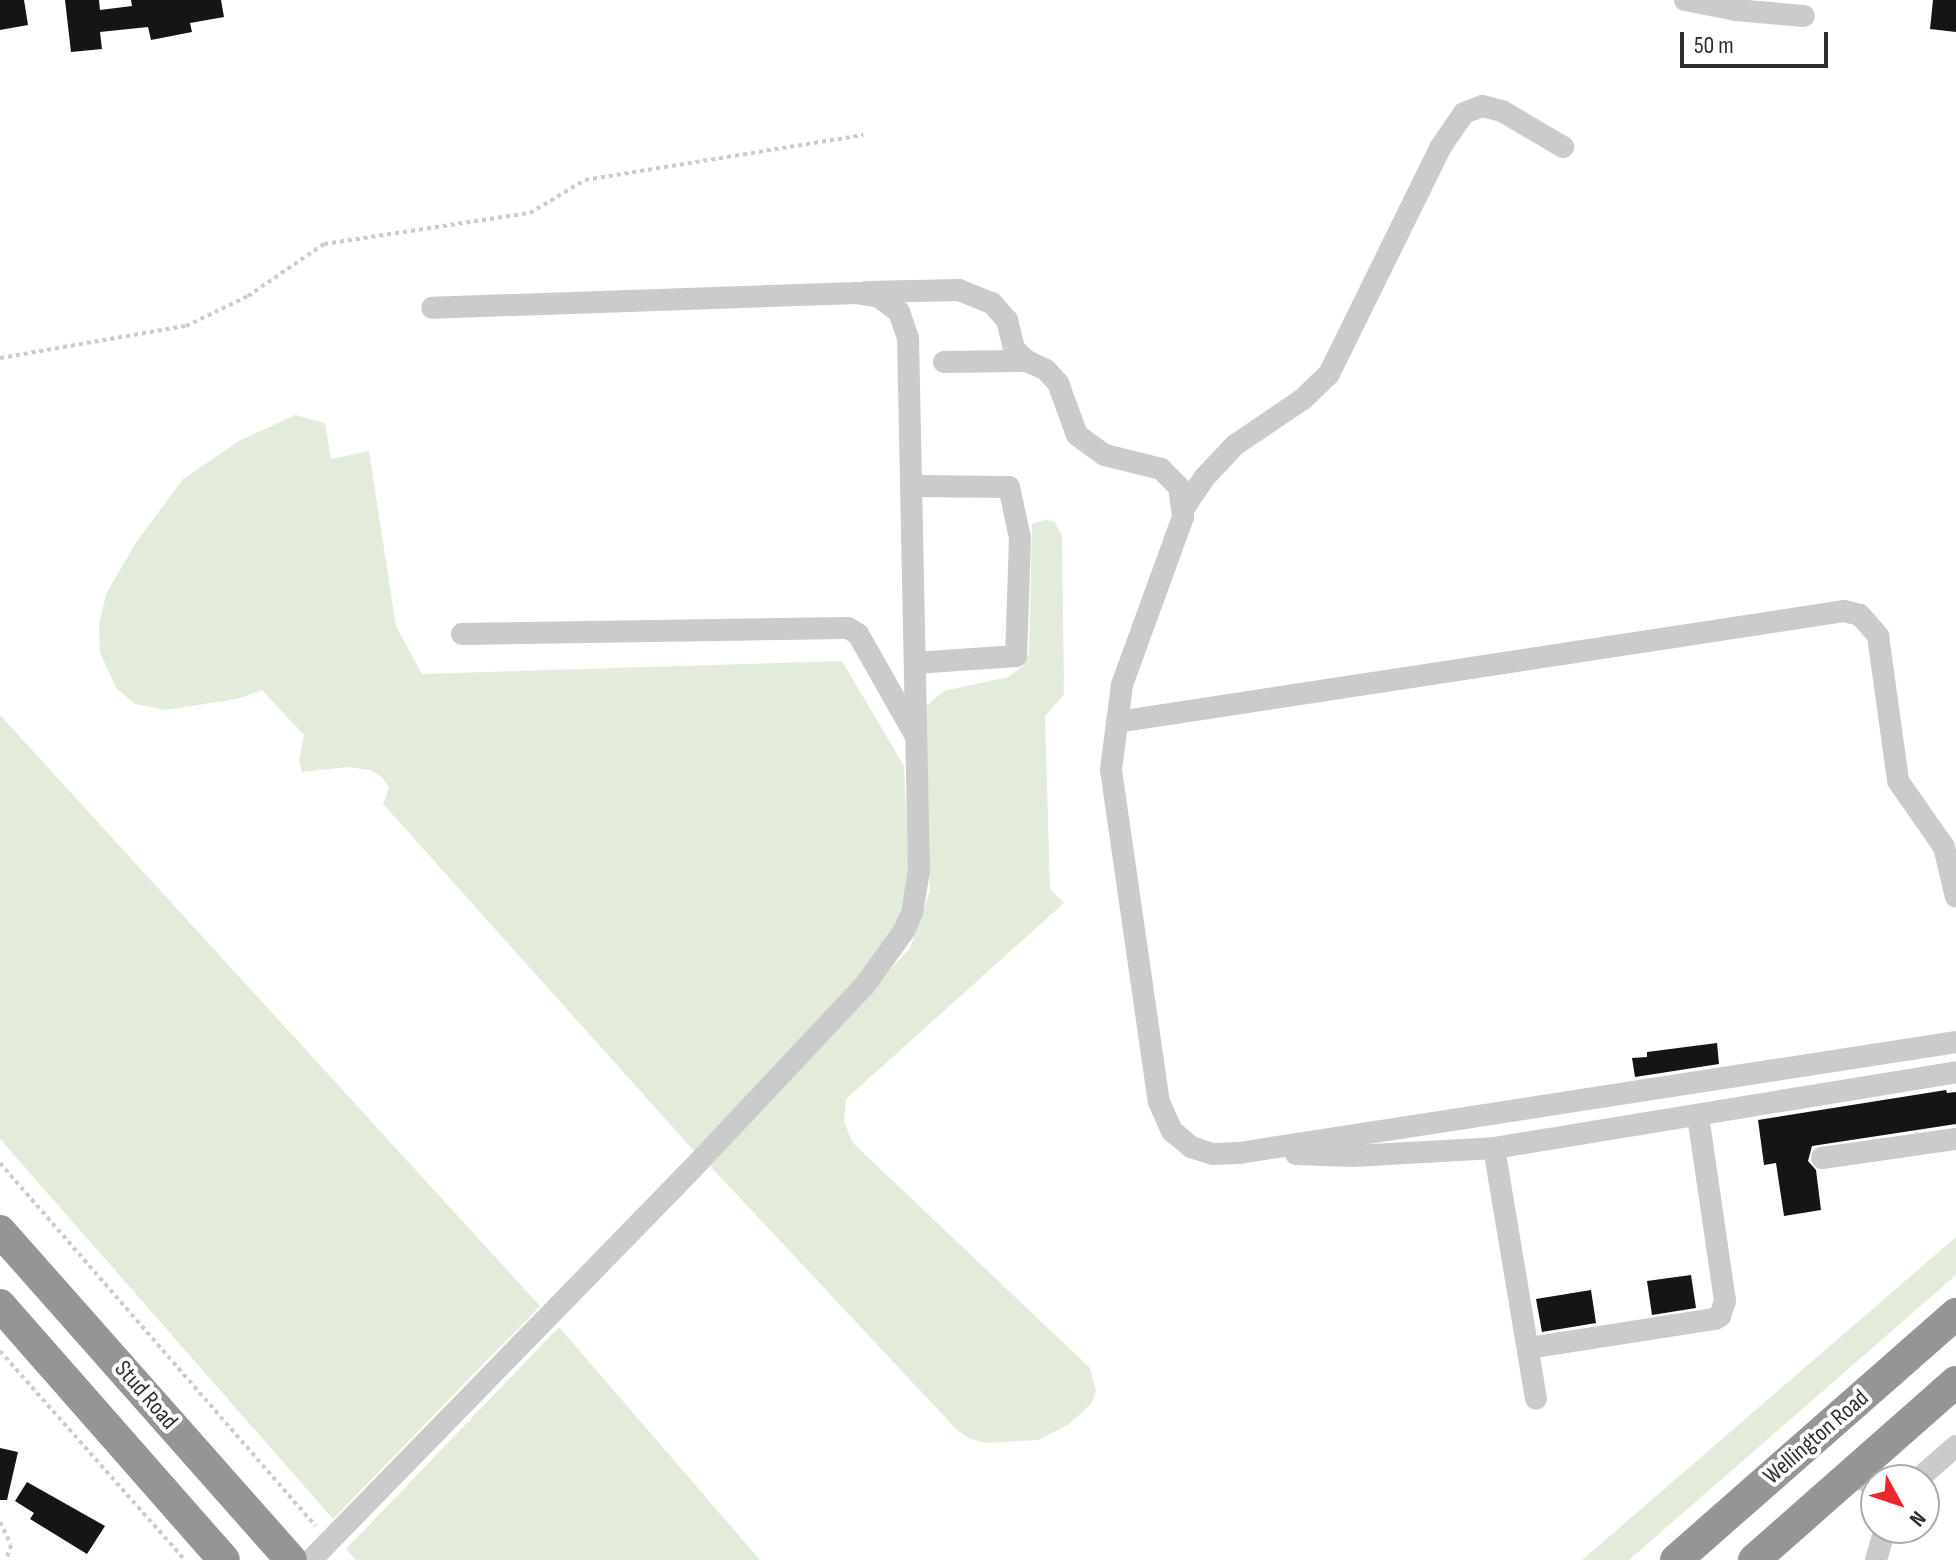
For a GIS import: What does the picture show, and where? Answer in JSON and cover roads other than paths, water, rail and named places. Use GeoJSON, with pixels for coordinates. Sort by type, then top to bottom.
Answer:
{"type":"FeatureCollection","features":[{"type":"Feature","properties":{"kind":"highway","name":"Stud Road"},"geometry":{"type":"LineString","coordinates":[[0,1231],[291,1560]]}},
{"type":"Feature","properties":{"kind":"highway","name":"Stud Road"},"geometry":{"type":"LineString","coordinates":[[0,1305],[224,1560]]}},
{"type":"Feature","properties":{"kind":"highway","name":"Wellington Road"},"geometry":{"type":"LineString","coordinates":[[1676,1560],[1956,1314]]}},
{"type":"Feature","properties":{"kind":"highway","name":"Wellington Road"},"geometry":{"type":"LineString","coordinates":[[1877,1464],[1956,1382]]}},
{"type":"Feature","properties":{"kind":"highway","name":"Wellington Road"},"geometry":{"type":"LineString","coordinates":[[1754,1560],[1860,1481]]}},
{"type":"Feature","properties":{"kind":"lane"},"geometry":{"type":"LineString","coordinates":[[1685,0],[1736,10],[1804,16]]}},
{"type":"Feature","properties":{"kind":"lane"},"geometry":{"type":"LineString","coordinates":[[1563,147],[1502,111],[1482,106],[1464,113],[1440,148],[1329,374],[1303,399],[1235,445],[1204,478],[1184,508],[1122,685],[1111,770],[1162,1112],[1172,1131],[1201,1152],[1225,1154],[1956,1042]]}},
{"type":"Feature","properties":{"kind":"lane"},"geometry":{"type":"LineString","coordinates":[[432,308],[970,292],[999,311],[1012,331],[1014,349],[1027,361],[1046,370],[1058,383],[1077,435],[1105,455],[1167,473],[1179,487],[1184,508]]}},
{"type":"Feature","properties":{"kind":"lane"},"geometry":{"type":"LineString","coordinates":[[311,1560],[703,1157],[881,967],[904,931],[917,891],[919,871],[906,323],[899,312],[879,297],[857,293]]}},
{"type":"Feature","properties":{"kind":"lane"},"geometry":{"type":"LineString","coordinates":[[944,362],[1027,361]]}},
{"type":"Feature","properties":{"kind":"lane"},"geometry":{"type":"LineString","coordinates":[[911,486],[1009,487],[1020,538],[1016,656],[915,663]]}},
{"type":"Feature","properties":{"kind":"lane"},"geometry":{"type":"LineString","coordinates":[[1117,722],[1844,611],[1860,615],[1878,636],[1898,781],[1944,847],[1956,897]]}},
{"type":"Feature","properties":{"kind":"lane"},"geometry":{"type":"LineString","coordinates":[[462,634],[848,628],[858,634],[915,734]]}},
{"type":"Feature","properties":{"kind":"lane"},"geometry":{"type":"LineString","coordinates":[[1257,1150],[1353,1156],[1494,1148],[1956,1072]]}},
{"type":"Feature","properties":{"kind":"lane"},"geometry":{"type":"LineString","coordinates":[[1529,1348],[1720,1316],[1725,1301],[1698,1116]]}},
{"type":"Feature","properties":{"kind":"lane"},"geometry":{"type":"LineString","coordinates":[[1822,1158],[1956,1139]]}},
{"type":"Feature","properties":{"kind":"lane"},"geometry":{"type":"LineString","coordinates":[[1494,1148],[1536,1399]]}},
{"type":"Feature","properties":{"kind":"lane"},"geometry":{"type":"LineString","coordinates":[[1935,1464],[1956,1446]]}}]}
